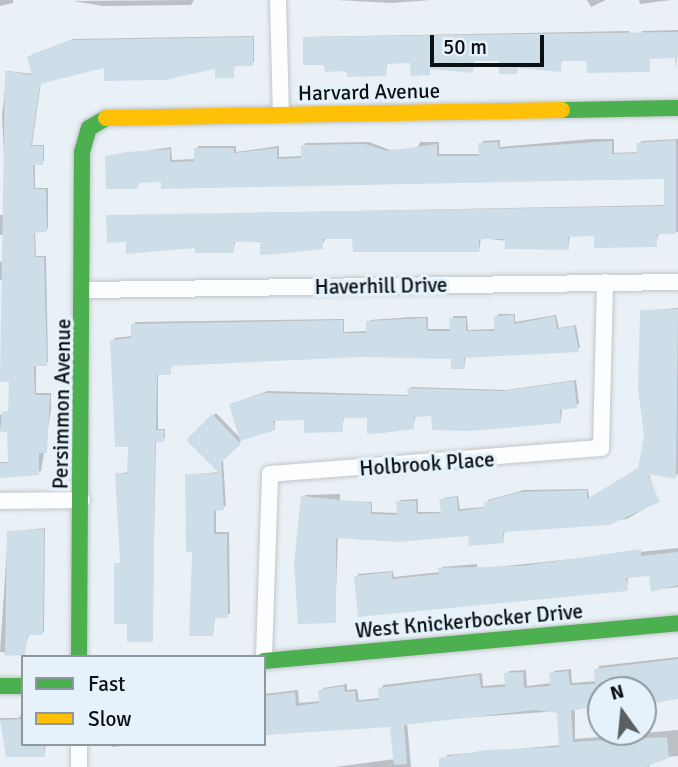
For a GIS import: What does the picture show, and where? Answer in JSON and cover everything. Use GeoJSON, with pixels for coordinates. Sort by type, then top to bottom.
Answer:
{"type":"FeatureCollection","features":[{"type":"Feature","properties":{"kind":"street"},"geometry":{"type":"LineString","coordinates":[[278,0],[281,114]]}},
{"type":"Feature","properties":{"kind":"street","name":"Harvard Avenue"},"geometry":{"type":"LineString","coordinates":[[82,152],[89,128],[108,117],[678,108]]}},
{"type":"Feature","properties":{"kind":"street","name":"Persimmon Avenue"},"geometry":{"type":"LineString","coordinates":[[79,655],[84,290],[82,152]]}},
{"type":"Feature","properties":{"kind":"street","name":"Holbrook Place"},"geometry":{"type":"LineString","coordinates":[[264,655],[270,474],[601,448],[605,282]]}},
{"type":"Feature","properties":{"kind":"street","name":"Haverhill Drive"},"geometry":{"type":"LineString","coordinates":[[84,290],[678,282]]}},
{"type":"Feature","properties":{"kind":"street"},"geometry":{"type":"LineString","coordinates":[[0,501],[82,500]]}},
{"type":"Feature","properties":{"kind":"street","name":"West Knickerbocker Drive"},"geometry":{"type":"LineString","coordinates":[[266,659],[678,623]]}},
{"type":"Feature","properties":{"kind":"street"},"geometry":{"type":"LineString","coordinates":[[0,686],[21,686]]}},
{"type":"Feature","properties":{"kind":"street"},"geometry":{"type":"LineString","coordinates":[[79,746],[79,767]]}},
{"type":"Feature","properties":{"kind":"building"},"geometry":{"type":"Polygon","coordinates":[[[678,32],[678,58],[650,59],[650,72],[587,73],[586,61],[561,61],[561,72],[517,68],[517,74],[499,74],[499,61],[473,61],[473,73],[430,69],[430,75],[411,76],[410,63],[386,64],[386,76],[347,77],[347,71],[325,72],[325,65],[303,65],[303,37],[678,32]]]}},
{"type":"Feature","properties":{"kind":"building"},"geometry":{"type":"Polygon","coordinates":[[[253,37],[253,66],[234,66],[234,78],[215,78],[215,69],[165,80],[104,81],[104,68],[40,84],[31,146],[43,146],[43,165],[33,165],[34,189],[46,189],[47,232],[34,233],[35,257],[44,257],[47,366],[34,366],[35,395],[50,395],[47,453],[39,453],[39,475],[0,478],[0,463],[8,463],[7,432],[0,432],[2,412],[8,411],[9,382],[0,382],[5,71],[32,75],[27,57],[70,40],[253,37]]]}},
{"type":"Feature","properties":{"kind":"building"},"geometry":{"type":"Polygon","coordinates":[[[676,140],[676,234],[657,234],[657,247],[594,248],[594,236],[568,237],[569,250],[505,249],[505,239],[479,239],[479,252],[353,252],[352,239],[323,239],[323,249],[260,255],[260,241],[234,242],[234,253],[195,253],[195,248],[126,254],[126,242],[107,243],[106,215],[664,206],[664,179],[161,189],[161,182],[138,183],[138,189],[106,189],[105,156],[127,152],[170,149],[170,162],[194,161],[194,148],[234,148],[234,153],[277,148],[277,159],[301,158],[301,145],[365,144],[387,151],[437,144],[437,156],[479,156],[478,143],[498,142],[499,149],[612,141],[612,154],[637,153],[636,143],[676,140]]]}},
{"type":"Feature","properties":{"kind":"building"},"geometry":{"type":"Polygon","coordinates":[[[678,309],[676,479],[647,474],[660,502],[609,525],[503,532],[504,543],[469,546],[468,536],[398,542],[336,538],[336,623],[298,624],[294,564],[301,496],[371,503],[371,514],[397,515],[396,501],[416,501],[417,514],[441,513],[439,499],[457,497],[458,511],[484,508],[484,502],[520,492],[587,490],[587,499],[638,468],[644,436],[638,389],[640,310],[678,309]]]}},
{"type":"Feature","properties":{"kind":"building"},"geometry":{"type":"Polygon","coordinates":[[[514,315],[514,324],[555,316],[557,329],[574,326],[579,352],[464,358],[465,369],[451,369],[451,359],[361,357],[171,366],[171,375],[157,375],[156,430],[164,430],[164,442],[155,442],[153,642],[127,642],[127,624],[114,624],[114,563],[120,563],[115,473],[127,474],[128,447],[115,447],[110,340],[131,338],[131,324],[343,320],[343,333],[366,333],[366,321],[426,318],[427,331],[450,331],[449,318],[466,318],[466,331],[494,331],[494,316],[514,315]]]}},
{"type":"Feature","properties":{"kind":"building"},"geometry":{"type":"Polygon","coordinates":[[[574,381],[577,408],[560,410],[561,423],[470,431],[432,430],[431,416],[414,417],[414,429],[367,434],[367,418],[343,418],[343,432],[304,433],[304,420],[273,421],[276,430],[240,441],[229,404],[265,393],[408,396],[407,388],[502,391],[574,381]]]}},
{"type":"Feature","properties":{"kind":"building"},"geometry":{"type":"Polygon","coordinates":[[[212,414],[241,444],[221,463],[224,510],[214,511],[214,534],[227,534],[228,618],[214,618],[213,636],[189,636],[192,552],[186,552],[185,474],[219,473],[186,440],[212,414]]]}},
{"type":"Feature","properties":{"kind":"building"},"geometry":{"type":"Polygon","coordinates":[[[44,529],[43,635],[28,635],[25,655],[5,656],[7,531],[44,529]]]}},
{"type":"Feature","properties":{"kind":"building"},"geometry":{"type":"Polygon","coordinates":[[[641,549],[641,556],[678,552],[678,585],[651,592],[649,576],[626,578],[628,591],[358,617],[354,576],[392,572],[392,579],[439,574],[438,568],[522,566],[641,549]]]}},
{"type":"Feature","properties":{"kind":"building"},"geometry":{"type":"Polygon","coordinates":[[[678,659],[678,699],[657,703],[657,676],[594,676],[594,669],[678,659]]]}},
{"type":"Feature","properties":{"kind":"building"},"geometry":{"type":"Polygon","coordinates":[[[568,671],[570,685],[587,684],[587,708],[571,711],[573,742],[587,741],[587,746],[657,746],[657,738],[667,737],[669,758],[646,767],[439,767],[439,758],[486,750],[559,747],[557,713],[535,710],[404,725],[407,764],[394,765],[390,727],[266,735],[266,696],[295,692],[296,706],[319,703],[318,690],[344,686],[345,692],[355,691],[356,702],[379,700],[378,688],[479,675],[481,688],[505,687],[504,673],[523,672],[524,688],[550,686],[549,673],[568,671]]]}},
{"type":"Feature","properties":{"kind":"building"},"geometry":{"type":"Polygon","coordinates":[[[21,719],[21,746],[44,746],[45,757],[6,757],[0,720],[21,719]]]}},
{"type":"Feature","properties":{"kind":"traffic: fast"},"geometry":{"type":"LineString","coordinates":[[562,110],[678,108]]}},
{"type":"Feature","properties":{"kind":"traffic: fast"},"geometry":{"type":"LineString","coordinates":[[79,655],[82,152],[89,128],[106,118]]}},
{"type":"Feature","properties":{"kind":"traffic: fast"},"geometry":{"type":"LineString","coordinates":[[266,661],[678,623]]}},
{"type":"Feature","properties":{"kind":"traffic: fast"},"geometry":{"type":"LineString","coordinates":[[0,686],[21,686]]}},
{"type":"Feature","properties":{"kind":"traffic: slow"},"geometry":{"type":"LineString","coordinates":[[106,118],[562,110]]}}]}
